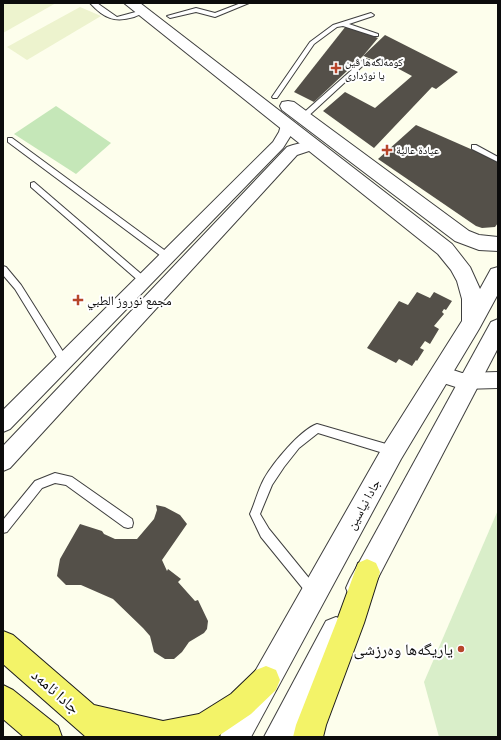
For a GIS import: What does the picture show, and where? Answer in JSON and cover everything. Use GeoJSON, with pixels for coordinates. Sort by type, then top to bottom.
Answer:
{"type":"FeatureCollection","features":[{"type":"Feature","properties":{"kind":"main road"},"geometry":{"type":"LineString","coordinates":[[308,737],[311,725],[350,623],[367,572]]}},
{"type":"Feature","properties":{"kind":"main road","name":"جادا ئامەد"},"geometry":{"type":"LineString","coordinates":[[3,646],[108,737]]}},
{"type":"Feature","properties":{"kind":"main road"},"geometry":{"type":"LineString","coordinates":[[86,718],[163,736],[204,728],[241,704],[266,680]]}},
{"type":"Feature","properties":{"kind":"main road"},"geometry":{"type":"LineString","coordinates":[[3,700],[46,737]]}},
{"type":"Feature","properties":{"kind":"street"},"geometry":{"type":"LineString","coordinates":[[143,6],[170,16],[254,90],[275,97],[313,145],[453,256],[464,272],[471,288],[474,306],[472,323]]}},
{"type":"Feature","properties":{"kind":"street"},"geometry":{"type":"LineString","coordinates":[[143,6],[295,121],[462,236],[490,245],[498,244]]}},
{"type":"Feature","properties":{"kind":"street"},"geometry":{"type":"LineString","coordinates":[[3,461],[285,148],[286,132],[295,121]]}},
{"type":"Feature","properties":{"kind":"street"},"geometry":{"type":"LineString","coordinates":[[3,423],[168,256],[285,148],[298,148],[313,145]]}},
{"type":"Feature","properties":{"kind":"street"},"geometry":{"type":"LineString","coordinates":[[453,256],[461,258],[469,256],[473,252],[471,240]]}},
{"type":"Feature","properties":{"kind":"street","name":"جادا نیاسین"},"geometry":{"type":"LineString","coordinates":[[235,737],[393,451],[472,323],[498,275]]}},
{"type":"Feature","properties":{"kind":"street"},"geometry":{"type":"LineString","coordinates":[[279,737],[498,328]]}},
{"type":"Feature","properties":{"kind":"street"},"geometry":{"type":"LineString","coordinates":[[441,374],[454,379],[469,382],[498,380]]}},
{"type":"Feature","properties":{"kind":"lane"},"geometry":{"type":"LineString","coordinates":[[93,3],[112,19],[118,20],[143,6]]}},
{"type":"Feature","properties":{"kind":"lane"},"geometry":{"type":"LineString","coordinates":[[170,16],[196,10],[215,16],[246,3]]}},
{"type":"Feature","properties":{"kind":"lane"},"geometry":{"type":"LineString","coordinates":[[275,97],[312,43],[335,26],[370,15]]}},
{"type":"Feature","properties":{"kind":"lane"},"geometry":{"type":"LineString","coordinates":[[344,24],[376,35]]}},
{"type":"Feature","properties":{"kind":"lane"},"geometry":{"type":"LineString","coordinates":[[295,121],[366,60]]}},
{"type":"Feature","properties":{"kind":"lane"},"geometry":{"type":"LineString","coordinates":[[10,140],[168,256]]}},
{"type":"Feature","properties":{"kind":"lane"},"geometry":{"type":"LineString","coordinates":[[474,147],[498,160]]}},
{"type":"Feature","properties":{"kind":"lane"},"geometry":{"type":"LineString","coordinates":[[34,185],[144,281]]}},
{"type":"Feature","properties":{"kind":"lane"},"geometry":{"type":"LineString","coordinates":[[3,269],[18,287],[64,361]]}},
{"type":"Feature","properties":{"kind":"lane"},"geometry":{"type":"LineString","coordinates":[[314,593],[265,534],[255,514],[268,482],[296,446],[317,428],[393,451]]}},
{"type":"Feature","properties":{"kind":"lane"},"geometry":{"type":"LineString","coordinates":[[3,528],[39,484],[55,478],[68,480],[128,523]]}},
{"type":"Feature","properties":{"kind":"green space"},"geometry":{"type":"Polygon","coordinates":[[[3,3],[56,3],[3,33],[3,3]]]}},
{"type":"Feature","properties":{"kind":"green space"},"geometry":{"type":"Polygon","coordinates":[[[80,7],[101,16],[27,60],[7,47],[80,7]]]}},
{"type":"Feature","properties":{"kind":"green space"},"geometry":{"type":"Polygon","coordinates":[[[56,106],[111,143],[76,174],[14,134],[56,106]]]}},
{"type":"Feature","properties":{"kind":"green space","name":"ياريگەها وەرزشی"},"geometry":{"type":"Polygon","coordinates":[[[498,510],[498,737],[439,737],[424,682],[498,510]]]}},
{"type":"Feature","properties":{"kind":"building"},"geometry":{"type":"Polygon","coordinates":[[[346,26],[378,38],[363,56],[314,102],[294,92],[346,26]]]}},
{"type":"Feature","properties":{"kind":"building"},"geometry":{"type":"Polygon","coordinates":[[[385,35],[458,72],[436,89],[432,87],[374,148],[323,111],[345,92],[375,108],[412,76],[397,68],[363,56],[385,35]]]}},
{"type":"Feature","properties":{"kind":"building"},"geometry":{"type":"Polygon","coordinates":[[[416,125],[498,161],[498,223],[495,227],[482,228],[476,226],[378,159],[416,125]]]}},
{"type":"Feature","properties":{"kind":"building"},"geometry":{"type":"Polygon","coordinates":[[[417,292],[430,298],[434,292],[452,301],[446,310],[444,309],[442,312],[444,314],[434,326],[439,329],[430,344],[425,341],[420,348],[424,350],[417,361],[416,360],[412,366],[399,359],[396,363],[367,348],[399,301],[408,305],[417,292]]]}},
{"type":"Feature","properties":{"kind":"building"},"geometry":{"type":"Polygon","coordinates":[[[156,505],[165,507],[180,515],[187,524],[162,560],[167,571],[168,569],[181,579],[178,582],[195,601],[198,600],[208,621],[207,629],[204,633],[189,642],[182,652],[174,659],[165,659],[154,652],[150,636],[113,599],[81,585],[66,585],[57,576],[60,559],[80,524],[102,531],[104,534],[115,539],[137,539],[154,519],[157,510],[156,505]]]}},
{"type":"Feature","properties":{"kind":"place","name":"کومەلگەها ڤین یا نوژداری"},"geometry":{"type":"Point","coordinates":[336,68]}},
{"type":"Feature","properties":{"kind":"place","name":"عيادة عالية"},"geometry":{"type":"Point","coordinates":[387,150]}},
{"type":"Feature","properties":{"kind":"place","name":"مجمع نوروز الطبي"},"geometry":{"type":"Point","coordinates":[78,300]}},
{"type":"Feature","properties":{"kind":"place","name":"ياريگەها وەرزشی"},"geometry":{"type":"Point","coordinates":[461,649]}}]}
